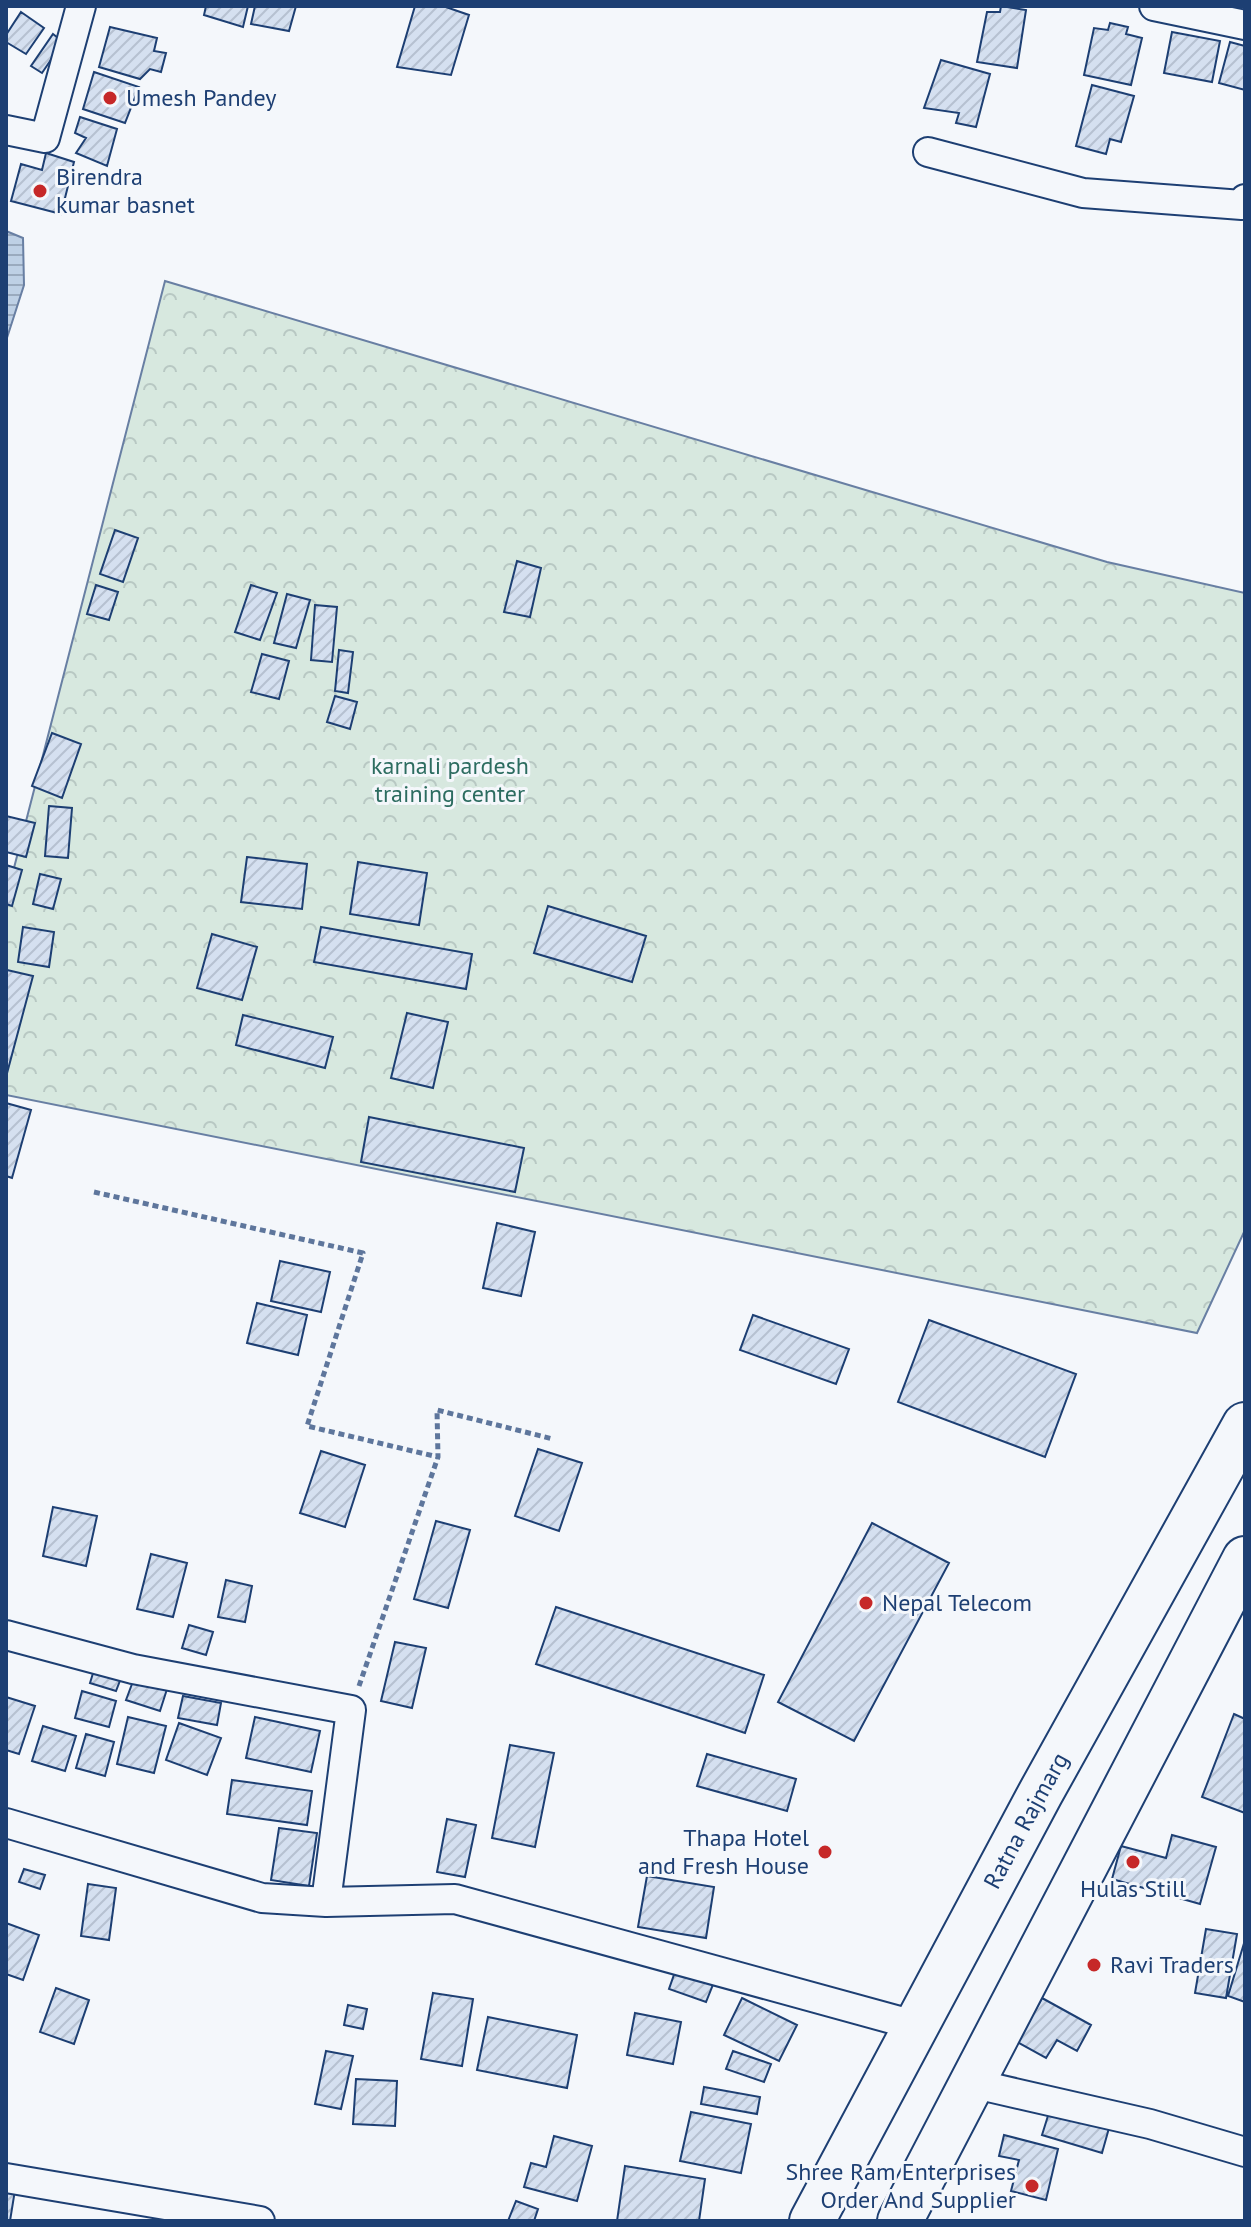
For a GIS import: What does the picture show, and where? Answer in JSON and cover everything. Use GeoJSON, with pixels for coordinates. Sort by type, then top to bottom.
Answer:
{"type":"FeatureCollection","features":[{"type":"Feature","properties":{"kind":"highway","name":"Ratna Rajmarg"},"geometry":{"type":"LineString","coordinates":[[812,2221],[914,2025],[1245,1425]]}},
{"type":"Feature","properties":{"kind":"highway"},"geometry":{"type":"LineString","coordinates":[[900,2221],[1245,1559]]}},
{"type":"Feature","properties":{"kind":"street"},"geometry":{"type":"LineString","coordinates":[[6,130],[45,138],[81,6]]}},
{"type":"Feature","properties":{"kind":"street"},"geometry":{"type":"LineString","coordinates":[[1154,6],[1245,25]]}},
{"type":"Feature","properties":{"kind":"street"},"geometry":{"type":"LineString","coordinates":[[928,152],[1083,193],[1242,205],[1245,199]]}},
{"type":"Feature","properties":{"kind":"street"},"geometry":{"type":"LineString","coordinates":[[6,1635],[133,1669],[351,1710],[326,1902]]}},
{"type":"Feature","properties":{"kind":"street"},"geometry":{"type":"LineString","coordinates":[[6,1823],[262,1898],[326,1902],[455,1899],[914,2025]]}},
{"type":"Feature","properties":{"kind":"street"},"geometry":{"type":"LineString","coordinates":[[971,2083],[1150,2124],[1245,2152]]}},
{"type":"Feature","properties":{"kind":"street"},"geometry":{"type":"LineString","coordinates":[[6,2178],[260,2221]]}},
{"type":"Feature","properties":{"kind":"path"},"geometry":{"type":"LineString","coordinates":[[94,1192],[363,1253],[307,1426],[438,1457]]}},
{"type":"Feature","properties":{"kind":"path"},"geometry":{"type":"LineString","coordinates":[[351,1710],[438,1457],[437,1410],[553,1439]]}},
{"type":"Feature","properties":{"kind":"green space","name":"karnali pardesh training center"},"geometry":{"type":"Polygon","coordinates":[[[165,281],[1107,562],[1245,593],[1245,1230],[1197,1333],[6,1095],[6,899],[165,281]]]}},
{"type":"Feature","properties":{"kind":"water"},"geometry":{"type":"Polygon","coordinates":[[[6,231],[23,238],[24,285],[6,341],[6,231]]]}},
{"type":"Feature","properties":{"kind":"building"},"geometry":{"type":"Polygon","coordinates":[[[206,6],[248,6],[243,27],[204,15],[206,6]]]}},
{"type":"Feature","properties":{"kind":"building"},"geometry":{"type":"Polygon","coordinates":[[[255,6],[296,6],[289,31],[251,24],[255,6]]]}},
{"type":"Feature","properties":{"kind":"building"},"geometry":{"type":"Polygon","coordinates":[[[415,6],[443,6],[469,15],[451,75],[397,67],[415,6]]]}},
{"type":"Feature","properties":{"kind":"building"},"geometry":{"type":"Polygon","coordinates":[[[1001,6],[1026,10],[1017,68],[977,62],[987,12],[1000,12],[1001,6]]]}},
{"type":"Feature","properties":{"kind":"building"},"geometry":{"type":"Polygon","coordinates":[[[21,12],[44,28],[26,54],[6,42],[6,35],[21,12]]]}},
{"type":"Feature","properties":{"kind":"building"},"geometry":{"type":"Polygon","coordinates":[[[1110,23],[1128,27],[1126,34],[1142,38],[1131,85],[1084,75],[1094,28],[1108,30],[1110,23]]]}},
{"type":"Feature","properties":{"kind":"building"},"geometry":{"type":"Polygon","coordinates":[[[110,27],[157,38],[154,51],[166,53],[161,72],[150,69],[140,79],[99,67],[110,27]]]}},
{"type":"Feature","properties":{"kind":"building"},"geometry":{"type":"Polygon","coordinates":[[[1172,32],[1220,41],[1212,82],[1164,73],[1172,32]]]}},
{"type":"Feature","properties":{"kind":"building"},"geometry":{"type":"Polygon","coordinates":[[[53,34],[63,42],[42,73],[31,66],[53,34]]]}},
{"type":"Feature","properties":{"kind":"building"},"geometry":{"type":"Polygon","coordinates":[[[1230,42],[1245,46],[1245,90],[1219,83],[1230,42]]]}},
{"type":"Feature","properties":{"kind":"building"},"geometry":{"type":"Polygon","coordinates":[[[941,60],[990,74],[976,127],[956,123],[959,113],[924,108],[941,60]]]}},
{"type":"Feature","properties":{"kind":"building","name":"Umesh Pandey"},"geometry":{"type":"Polygon","coordinates":[[[94,72],[139,87],[125,123],[83,109],[94,72]]]}},
{"type":"Feature","properties":{"kind":"building"},"geometry":{"type":"Polygon","coordinates":[[[1092,85],[1134,96],[1121,142],[1110,139],[1106,154],[1076,146],[1092,85]]]}},
{"type":"Feature","properties":{"kind":"building"},"geometry":{"type":"Polygon","coordinates":[[[80,117],[117,129],[107,166],[76,153],[86,138],[75,133],[80,117]]]}},
{"type":"Feature","properties":{"kind":"building","name":"Birendra kumar basnet"},"geometry":{"type":"Polygon","coordinates":[[[46,153],[74,162],[61,214],[11,201],[21,164],[42,170],[46,153]]]}},
{"type":"Feature","properties":{"kind":"building"},"geometry":{"type":"Polygon","coordinates":[[[115,530],[138,538],[123,582],[100,574],[115,530]]]}},
{"type":"Feature","properties":{"kind":"building"},"geometry":{"type":"Polygon","coordinates":[[[517,561],[541,568],[530,617],[504,612],[517,561]]]}},
{"type":"Feature","properties":{"kind":"building"},"geometry":{"type":"Polygon","coordinates":[[[96,585],[118,592],[109,620],[87,614],[96,585]]]}},
{"type":"Feature","properties":{"kind":"building"},"geometry":{"type":"Polygon","coordinates":[[[251,585],[277,593],[260,640],[235,632],[251,585]]]}},
{"type":"Feature","properties":{"kind":"building"},"geometry":{"type":"Polygon","coordinates":[[[287,594],[310,600],[296,648],[274,643],[287,594]]]}},
{"type":"Feature","properties":{"kind":"building"},"geometry":{"type":"Polygon","coordinates":[[[315,605],[337,607],[332,662],[311,660],[315,605]]]}},
{"type":"Feature","properties":{"kind":"building"},"geometry":{"type":"Polygon","coordinates":[[[339,650],[353,652],[348,693],[335,691],[339,650]]]}},
{"type":"Feature","properties":{"kind":"building"},"geometry":{"type":"Polygon","coordinates":[[[262,654],[289,661],[279,699],[251,692],[262,654]]]}},
{"type":"Feature","properties":{"kind":"building"},"geometry":{"type":"Polygon","coordinates":[[[335,696],[357,702],[350,729],[327,722],[335,696]]]}},
{"type":"Feature","properties":{"kind":"building"},"geometry":{"type":"Polygon","coordinates":[[[52,733],[81,744],[62,798],[32,786],[52,733]]]}},
{"type":"Feature","properties":{"kind":"building"},"geometry":{"type":"Polygon","coordinates":[[[49,806],[72,808],[68,858],[45,856],[49,806]]]}},
{"type":"Feature","properties":{"kind":"building"},"geometry":{"type":"Polygon","coordinates":[[[6,816],[35,823],[26,857],[6,852],[6,816]]]}},
{"type":"Feature","properties":{"kind":"building"},"geometry":{"type":"Polygon","coordinates":[[[247,857],[307,864],[302,909],[241,902],[247,857]]]}},
{"type":"Feature","properties":{"kind":"building"},"geometry":{"type":"Polygon","coordinates":[[[358,862],[427,873],[419,925],[350,914],[358,862]]]}},
{"type":"Feature","properties":{"kind":"building"},"geometry":{"type":"Polygon","coordinates":[[[6,865],[22,870],[12,906],[6,904],[6,865]]]}},
{"type":"Feature","properties":{"kind":"building"},"geometry":{"type":"Polygon","coordinates":[[[40,874],[61,879],[53,909],[33,904],[40,874]]]}},
{"type":"Feature","properties":{"kind":"building"},"geometry":{"type":"Polygon","coordinates":[[[548,906],[646,936],[632,982],[534,953],[548,906]]]}},
{"type":"Feature","properties":{"kind":"building"},"geometry":{"type":"Polygon","coordinates":[[[23,927],[54,932],[49,967],[18,962],[23,927]]]}},
{"type":"Feature","properties":{"kind":"building"},"geometry":{"type":"Polygon","coordinates":[[[321,927],[472,954],[466,989],[314,962],[321,927]]]}},
{"type":"Feature","properties":{"kind":"building"},"geometry":{"type":"Polygon","coordinates":[[[212,934],[257,947],[242,1000],[197,988],[212,934]]]}},
{"type":"Feature","properties":{"kind":"building"},"geometry":{"type":"Polygon","coordinates":[[[7,970],[33,976],[6,1077],[6,974],[7,970]]]}},
{"type":"Feature","properties":{"kind":"building"},"geometry":{"type":"Polygon","coordinates":[[[407,1013],[448,1022],[433,1088],[391,1078],[407,1013]]]}},
{"type":"Feature","properties":{"kind":"building"},"geometry":{"type":"Polygon","coordinates":[[[243,1015],[333,1037],[325,1068],[236,1045],[243,1015]]]}},
{"type":"Feature","properties":{"kind":"building"},"geometry":{"type":"Polygon","coordinates":[[[6,1103],[31,1110],[12,1178],[6,1176],[6,1103]]]}},
{"type":"Feature","properties":{"kind":"building"},"geometry":{"type":"Polygon","coordinates":[[[369,1117],[524,1148],[515,1192],[361,1162],[369,1117]]]}},
{"type":"Feature","properties":{"kind":"building"},"geometry":{"type":"Polygon","coordinates":[[[497,1223],[535,1232],[521,1296],[483,1288],[497,1223]]]}},
{"type":"Feature","properties":{"kind":"building"},"geometry":{"type":"Polygon","coordinates":[[[280,1261],[330,1272],[321,1312],[271,1301],[280,1261]]]}},
{"type":"Feature","properties":{"kind":"building"},"geometry":{"type":"Polygon","coordinates":[[[257,1303],[307,1315],[298,1355],[247,1343],[257,1303]]]}},
{"type":"Feature","properties":{"kind":"building"},"geometry":{"type":"Polygon","coordinates":[[[753,1315],[849,1349],[836,1384],[740,1350],[753,1315]]]}},
{"type":"Feature","properties":{"kind":"building"},"geometry":{"type":"Polygon","coordinates":[[[929,1320],[1076,1374],[1045,1457],[898,1402],[929,1320]]]}},
{"type":"Feature","properties":{"kind":"building"},"geometry":{"type":"Polygon","coordinates":[[[538,1449],[582,1463],[559,1531],[515,1516],[538,1449]]]}},
{"type":"Feature","properties":{"kind":"building"},"geometry":{"type":"Polygon","coordinates":[[[321,1451],[365,1465],[345,1527],[300,1513],[321,1451]]]}},
{"type":"Feature","properties":{"kind":"building"},"geometry":{"type":"Polygon","coordinates":[[[53,1507],[97,1516],[86,1566],[43,1556],[53,1507]]]}},
{"type":"Feature","properties":{"kind":"building"},"geometry":{"type":"Polygon","coordinates":[[[436,1521],[470,1530],[448,1608],[414,1599],[436,1521]]]}},
{"type":"Feature","properties":{"kind":"building"},"geometry":{"type":"Polygon","coordinates":[[[872,1523],[949,1563],[854,1741],[778,1702],[872,1523]]]}},
{"type":"Feature","properties":{"kind":"building"},"geometry":{"type":"Polygon","coordinates":[[[151,1554],[187,1563],[173,1617],[137,1609],[151,1554]]]}},
{"type":"Feature","properties":{"kind":"building"},"geometry":{"type":"Polygon","coordinates":[[[226,1580],[252,1586],[245,1622],[218,1617],[226,1580]]]}},
{"type":"Feature","properties":{"kind":"building"},"geometry":{"type":"Polygon","coordinates":[[[556,1607],[764,1675],[745,1733],[536,1664],[556,1607]]]}},
{"type":"Feature","properties":{"kind":"building"},"geometry":{"type":"Polygon","coordinates":[[[189,1625],[213,1632],[206,1655],[182,1648],[189,1625]]]}},
{"type":"Feature","properties":{"kind":"building"},"geometry":{"type":"Polygon","coordinates":[[[395,1642],[426,1648],[412,1708],[381,1701],[395,1642]]]}},
{"type":"Feature","properties":{"kind":"building"},"geometry":{"type":"Polygon","coordinates":[[[94,1670],[121,1678],[116,1691],[90,1683],[94,1670]]]}},
{"type":"Feature","properties":{"kind":"building"},"geometry":{"type":"Polygon","coordinates":[[[135,1676],[168,1686],[160,1711],[126,1700],[135,1676]]]}},
{"type":"Feature","properties":{"kind":"building"},"geometry":{"type":"Polygon","coordinates":[[[82,1691],[116,1701],[109,1727],[75,1718],[82,1691]]]}},
{"type":"Feature","properties":{"kind":"building"},"geometry":{"type":"Polygon","coordinates":[[[183,1696],[221,1703],[217,1725],[178,1718],[183,1696]]]}},
{"type":"Feature","properties":{"kind":"building"},"geometry":{"type":"Polygon","coordinates":[[[6,1697],[35,1706],[19,1754],[6,1750],[6,1697]]]}},
{"type":"Feature","properties":{"kind":"building"},"geometry":{"type":"Polygon","coordinates":[[[1234,1714],[1245,1719],[1245,1813],[1202,1797],[1234,1714]]]}},
{"type":"Feature","properties":{"kind":"building"},"geometry":{"type":"Polygon","coordinates":[[[128,1717],[166,1726],[154,1773],[117,1764],[128,1717]]]}},
{"type":"Feature","properties":{"kind":"building"},"geometry":{"type":"Polygon","coordinates":[[[255,1717],[320,1731],[311,1772],[246,1758],[255,1717]]]}},
{"type":"Feature","properties":{"kind":"building"},"geometry":{"type":"Polygon","coordinates":[[[179,1723],[221,1738],[207,1775],[166,1760],[179,1723]]]}},
{"type":"Feature","properties":{"kind":"building"},"geometry":{"type":"Polygon","coordinates":[[[43,1726],[76,1736],[65,1771],[32,1761],[43,1726]]]}},
{"type":"Feature","properties":{"kind":"building"},"geometry":{"type":"Polygon","coordinates":[[[86,1734],[114,1742],[105,1776],[76,1768],[86,1734]]]}},
{"type":"Feature","properties":{"kind":"building"},"geometry":{"type":"Polygon","coordinates":[[[510,1745],[554,1753],[535,1847],[492,1838],[510,1745]]]}},
{"type":"Feature","properties":{"kind":"building"},"geometry":{"type":"Polygon","coordinates":[[[707,1754],[796,1779],[787,1811],[697,1786],[707,1754]]]}},
{"type":"Feature","properties":{"kind":"building"},"geometry":{"type":"Polygon","coordinates":[[[232,1780],[312,1791],[307,1825],[227,1814],[232,1780]]]}},
{"type":"Feature","properties":{"kind":"building"},"geometry":{"type":"Polygon","coordinates":[[[447,1819],[476,1825],[465,1877],[437,1872],[447,1819]]]}},
{"type":"Feature","properties":{"kind":"building"},"geometry":{"type":"Polygon","coordinates":[[[279,1828],[317,1833],[309,1886],[271,1880],[279,1828]]]}},
{"type":"Feature","properties":{"kind":"building"},"geometry":{"type":"Polygon","coordinates":[[[1172,1835],[1216,1847],[1200,1904],[1112,1879],[1121,1846],[1166,1858],[1172,1835]]]}},
{"type":"Feature","properties":{"kind":"building"},"geometry":{"type":"Polygon","coordinates":[[[24,1869],[45,1875],[40,1889],[19,1882],[24,1869]]]}},
{"type":"Feature","properties":{"kind":"building"},"geometry":{"type":"Polygon","coordinates":[[[647,1876],[714,1887],[706,1938],[638,1927],[647,1876]]]}},
{"type":"Feature","properties":{"kind":"building"},"geometry":{"type":"Polygon","coordinates":[[[88,1884],[116,1888],[109,1940],[81,1936],[88,1884]]]}},
{"type":"Feature","properties":{"kind":"building"},"geometry":{"type":"Polygon","coordinates":[[[6,1923],[39,1935],[23,1980],[6,1974],[6,1923]]]}},
{"type":"Feature","properties":{"kind":"building"},"geometry":{"type":"Polygon","coordinates":[[[1206,1929],[1237,1934],[1226,1998],[1195,1993],[1206,1929]]]}},
{"type":"Feature","properties":{"kind":"building"},"geometry":{"type":"Polygon","coordinates":[[[1245,1940],[1245,2002],[1228,1996],[1245,1940]]]}},
{"type":"Feature","properties":{"kind":"building"},"geometry":{"type":"Polygon","coordinates":[[[676,1969],[714,1982],[706,2002],[669,1989],[676,1969]]]}},
{"type":"Feature","properties":{"kind":"building"},"geometry":{"type":"Polygon","coordinates":[[[56,1988],[89,2000],[74,2044],[40,2032],[56,1988]]]}},
{"type":"Feature","properties":{"kind":"building"},"geometry":{"type":"Polygon","coordinates":[[[433,1993],[473,1999],[462,2066],[421,2059],[433,1993]]]}},
{"type":"Feature","properties":{"kind":"building"},"geometry":{"type":"Polygon","coordinates":[[[742,1998],[797,2025],[779,2061],[724,2035],[742,1998]]]}},
{"type":"Feature","properties":{"kind":"building"},"geometry":{"type":"Polygon","coordinates":[[[1042,1998],[1091,2025],[1077,2051],[1057,2040],[1046,2058],[1017,2042],[1042,1998]]]}},
{"type":"Feature","properties":{"kind":"building"},"geometry":{"type":"Polygon","coordinates":[[[348,2005],[367,2009],[363,2029],[344,2025],[348,2005]]]}},
{"type":"Feature","properties":{"kind":"building"},"geometry":{"type":"Polygon","coordinates":[[[635,2013],[681,2022],[673,2064],[627,2055],[635,2013]]]}},
{"type":"Feature","properties":{"kind":"building"},"geometry":{"type":"Polygon","coordinates":[[[488,2017],[577,2035],[567,2088],[477,2070],[488,2017]]]}},
{"type":"Feature","properties":{"kind":"building"},"geometry":{"type":"Polygon","coordinates":[[[326,2051],[353,2056],[341,2109],[315,2104],[326,2051]]]}},
{"type":"Feature","properties":{"kind":"building"},"geometry":{"type":"Polygon","coordinates":[[[733,2051],[771,2064],[764,2082],[726,2069],[733,2051]]]}},
{"type":"Feature","properties":{"kind":"building"},"geometry":{"type":"Polygon","coordinates":[[[356,2079],[397,2081],[395,2126],[353,2124],[356,2079]]]}},
{"type":"Feature","properties":{"kind":"building"},"geometry":{"type":"Polygon","coordinates":[[[704,2087],[760,2097],[757,2114],[701,2104],[704,2087]]]}},
{"type":"Feature","properties":{"kind":"building"},"geometry":{"type":"Polygon","coordinates":[[[1052,2103],[1111,2121],[1102,2153],[1042,2135],[1052,2103]]]}},
{"type":"Feature","properties":{"kind":"building"},"geometry":{"type":"Polygon","coordinates":[[[691,2112],[751,2124],[741,2173],[680,2161],[691,2112]]]}},
{"type":"Feature","properties":{"kind":"building"},"geometry":{"type":"Polygon","coordinates":[[[1004,2135],[1058,2149],[1046,2200],[1011,2191],[1019,2160],[999,2156],[1004,2135]]]}},
{"type":"Feature","properties":{"kind":"building"},"geometry":{"type":"Polygon","coordinates":[[[554,2136],[592,2146],[577,2201],[524,2187],[531,2163],[546,2167],[554,2136]]]}},
{"type":"Feature","properties":{"kind":"building"},"geometry":{"type":"Polygon","coordinates":[[[625,2166],[705,2179],[699,2221],[617,2221],[625,2166]]]}},
{"type":"Feature","properties":{"kind":"building"},"geometry":{"type":"Polygon","coordinates":[[[6,2189],[15,2190],[10,2221],[6,2221],[6,2189]]]}},
{"type":"Feature","properties":{"kind":"building"},"geometry":{"type":"Polygon","coordinates":[[[516,2201],[538,2209],[534,2221],[508,2221],[516,2201]]]}},
{"type":"Feature","properties":{"kind":"place","name":"Umesh Pandey"},"geometry":{"type":"Point","coordinates":[110,98]}},
{"type":"Feature","properties":{"kind":"place","name":"Birendra kumar basnet"},"geometry":{"type":"Point","coordinates":[40,191]}},
{"type":"Feature","properties":{"kind":"place","name":"Nepal Telecom"},"geometry":{"type":"Point","coordinates":[866,1603]}},
{"type":"Feature","properties":{"kind":"place","name":"Thapa Hotel and Fresh House"},"geometry":{"type":"Point","coordinates":[825,1852]}},
{"type":"Feature","properties":{"kind":"place","name":"Hulas Still"},"geometry":{"type":"Point","coordinates":[1133,1862]}},
{"type":"Feature","properties":{"kind":"place","name":"Ravi Traders"},"geometry":{"type":"Point","coordinates":[1094,1965]}},
{"type":"Feature","properties":{"kind":"place","name":"Shree Ram Enterprises Order And Supplier"},"geometry":{"type":"Point","coordinates":[1032,2186]}}]}
